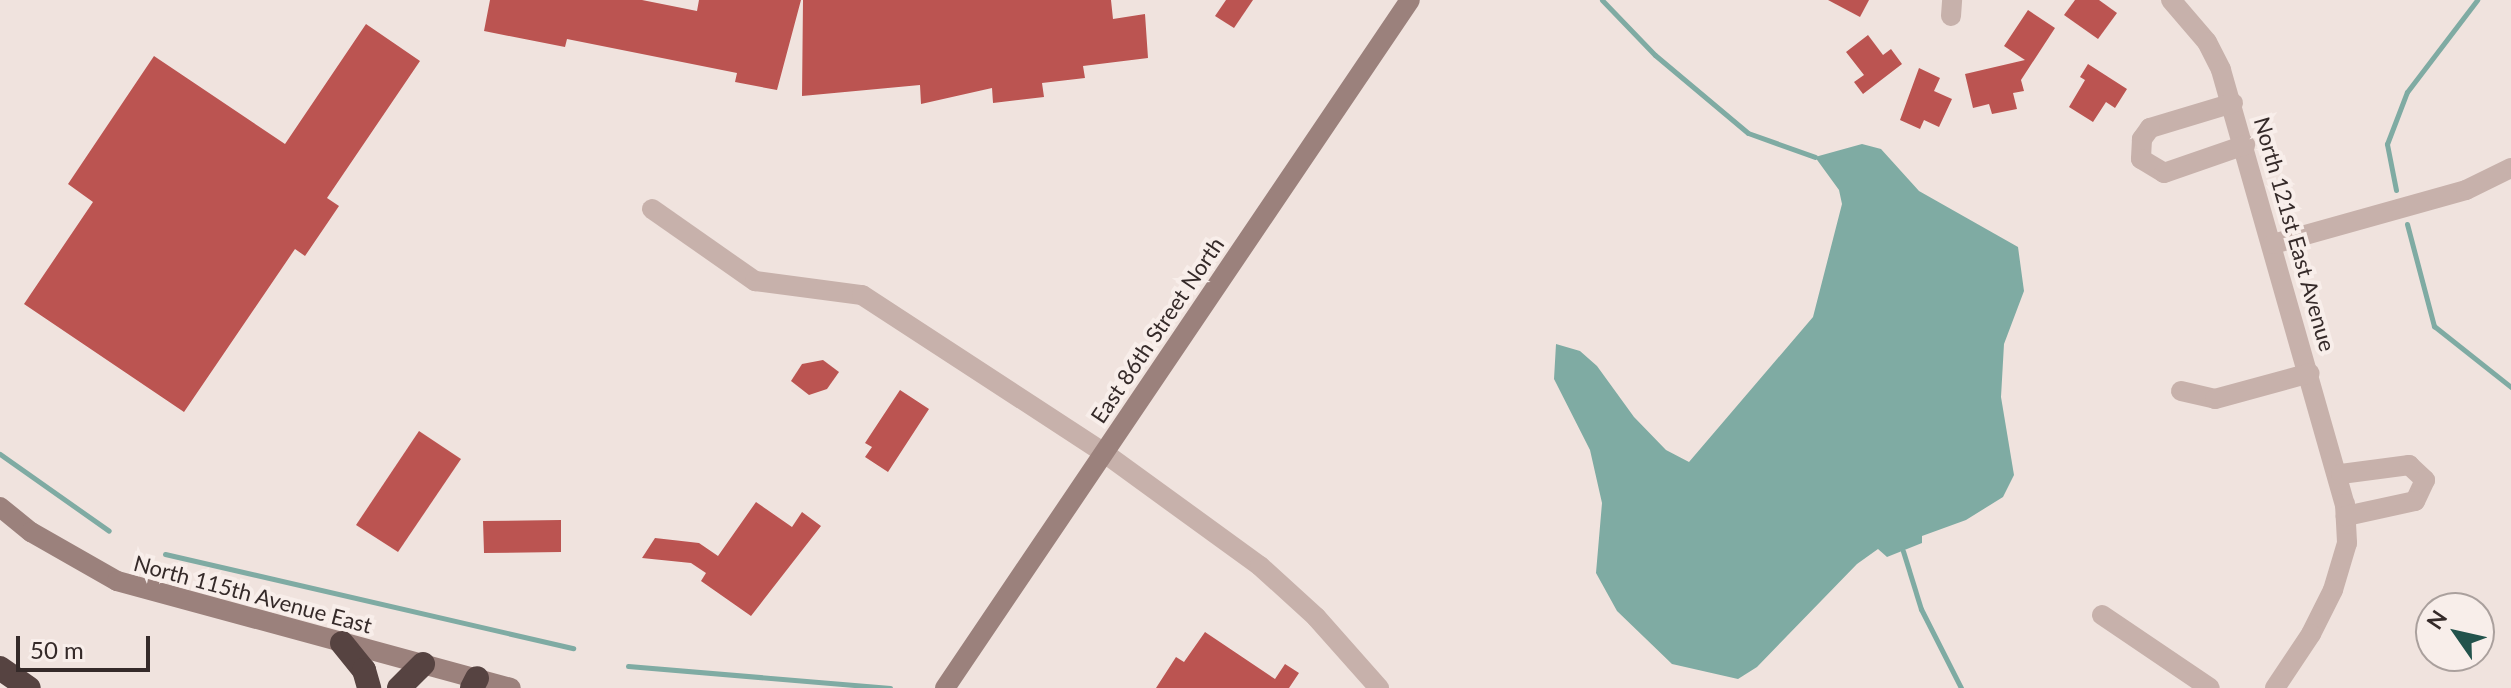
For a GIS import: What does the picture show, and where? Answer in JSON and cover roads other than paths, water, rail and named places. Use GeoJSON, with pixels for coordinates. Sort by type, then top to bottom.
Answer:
{"type":"FeatureCollection","features":[{"type":"Feature","properties":{"kind":"highway"},"geometry":{"type":"LineString","coordinates":[[342,643],[364,670],[369,688]]}},
{"type":"Feature","properties":{"kind":"highway"},"geometry":{"type":"LineString","coordinates":[[399,688],[423,664]]}},
{"type":"Feature","properties":{"kind":"highway"},"geometry":{"type":"LineString","coordinates":[[0,668],[29,688]]}},
{"type":"Feature","properties":{"kind":"main road","name":"East 86th Street North"},"geometry":{"type":"LineString","coordinates":[[945,688],[1410,0]]}},
{"type":"Feature","properties":{"kind":"main road","name":"North 115th Avenue East"},"geometry":{"type":"LineString","coordinates":[[0,507],[31,532],[117,581],[423,664],[474,683],[511,688]]}},
{"type":"Feature","properties":{"kind":"street","name":"North 121st East Avenue"},"geometry":{"type":"LineString","coordinates":[[2171,0],[2207,42],[2233,103],[2342,484],[2347,543],[2333,590],[2311,634],[2275,688]]}},
{"type":"Feature","properties":{"kind":"street"},"geometry":{"type":"LineString","coordinates":[[2233,103],[2150,128],[2139,149],[2141,159],[2164,173],[2245,145]]}},
{"type":"Feature","properties":{"kind":"street"},"geometry":{"type":"LineString","coordinates":[[2273,244],[2509,175]]}},
{"type":"Feature","properties":{"kind":"street"},"geometry":{"type":"LineString","coordinates":[[652,209],[755,281],[862,295],[1103,452],[1260,566],[1316,617],[1379,688]]}},
{"type":"Feature","properties":{"kind":"street"},"geometry":{"type":"LineString","coordinates":[[2181,391],[2215,399],[2310,373]]}},
{"type":"Feature","properties":{"kind":"street"},"geometry":{"type":"LineString","coordinates":[[2342,484],[2409,465],[2425,480],[2415,501],[2346,516]]}},
{"type":"Feature","properties":{"kind":"street"},"geometry":{"type":"LineString","coordinates":[[2102,615],[2210,688]]}},
{"type":"Feature","properties":{"kind":"water"},"geometry":{"type":"Polygon","coordinates":[[[1862,144],[1881,149],[1919,191],[2018,247],[2024,291],[2004,344],[2001,397],[2014,475],[2003,497],[1966,520],[1922,536],[1922,543],[1887,557],[1878,549],[1857,564],[1757,667],[1738,679],[1672,664],[1617,611],[1596,573],[1602,503],[1590,450],[1554,379],[1556,344],[1580,351],[1597,366],[1634,417],[1666,450],[1689,462],[1813,317],[1842,204],[1839,190],[1815,157],[1862,144]]]}},
{"type":"Feature","properties":{"kind":"waterway"},"geometry":{"type":"LineString","coordinates":[[1602,0],[1655,55],[1748,133],[1815,157]]}},
{"type":"Feature","properties":{"kind":"waterway"},"geometry":{"type":"LineString","coordinates":[[2396,190],[2387,144],[2407,92],[2477,0]]}},
{"type":"Feature","properties":{"kind":"waterway"},"geometry":{"type":"LineString","coordinates":[[2407,224],[2434,326],[2511,387]]}},
{"type":"Feature","properties":{"kind":"waterway"},"geometry":{"type":"LineString","coordinates":[[0,454],[109,531]]}},
{"type":"Feature","properties":{"kind":"waterway"},"geometry":{"type":"LineString","coordinates":[[1903,551],[1921,609],[1961,688]]}},
{"type":"Feature","properties":{"kind":"waterway"},"geometry":{"type":"LineString","coordinates":[[165,554],[573,648]]}},
{"type":"Feature","properties":{"kind":"waterway"},"geometry":{"type":"LineString","coordinates":[[628,666],[890,688]]}}]}
